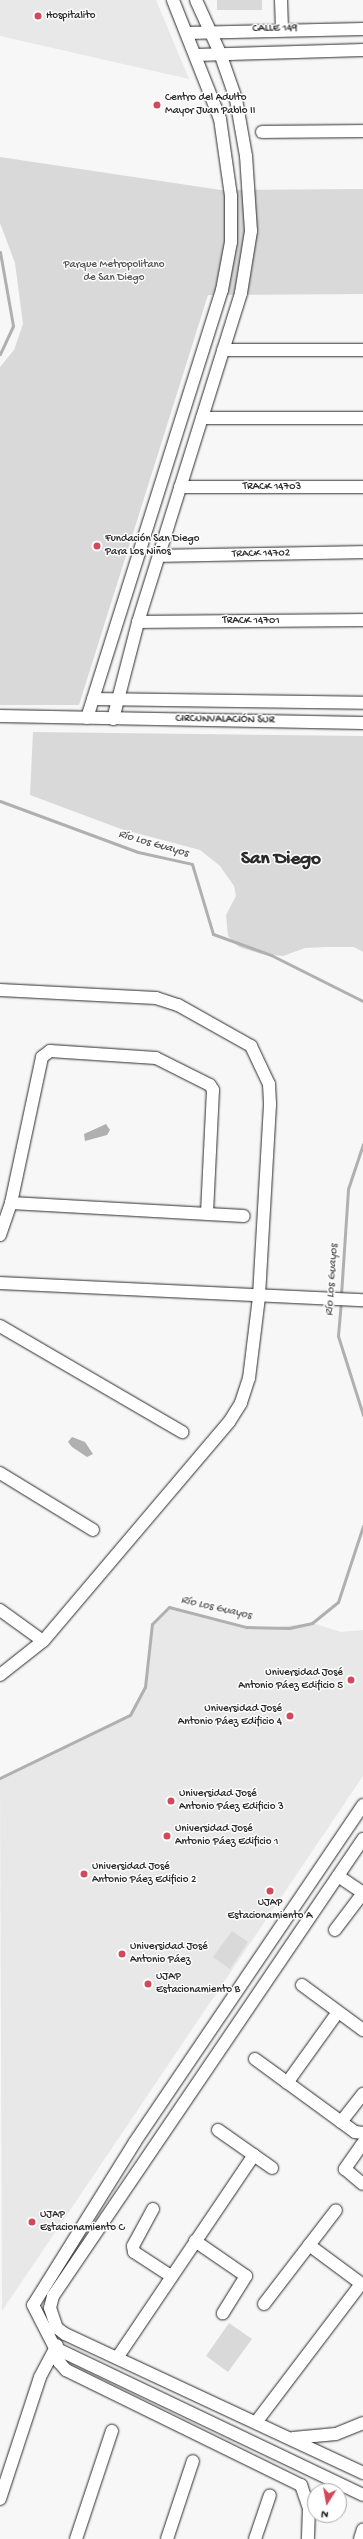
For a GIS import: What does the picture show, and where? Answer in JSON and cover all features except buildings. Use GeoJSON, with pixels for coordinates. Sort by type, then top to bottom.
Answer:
{"type":"FeatureCollection","features":[{"type":"Feature","properties":{"kind":"street"},"geometry":{"type":"LineString","coordinates":[[87,718],[225,278],[231,196],[225,143],[210,88],[173,0]]}},
{"type":"Feature","properties":{"kind":"street"},"geometry":{"type":"LineString","coordinates":[[113,718],[116,699],[138,622],[244,281],[251,232],[242,131],[220,53],[196,0]]}},
{"type":"Feature","properties":{"kind":"street"},"geometry":{"type":"LineString","coordinates":[[281,0],[282,29]]}},
{"type":"Feature","properties":{"kind":"street","name":"CALLE 149"},"geometry":{"type":"LineString","coordinates":[[187,33],[209,30],[363,29]]}},
{"type":"Feature","properties":{"kind":"street","name":"CALLE 149"},"geometry":{"type":"LineString","coordinates":[[196,55],[220,53],[363,50]]}},
{"type":"Feature","properties":{"kind":"street"},"geometry":{"type":"LineString","coordinates":[[262,132],[363,131]]}},
{"type":"Feature","properties":{"kind":"street"},"geometry":{"type":"LineString","coordinates":[[223,350],[363,350]]}},
{"type":"Feature","properties":{"kind":"street"},"geometry":{"type":"LineString","coordinates":[[202,418],[363,418]]}},
{"type":"Feature","properties":{"kind":"street","name":"TRACK 14703"},"geometry":{"type":"LineString","coordinates":[[180,488],[363,487]]}},
{"type":"Feature","properties":{"kind":"street","name":"TRACK 14702"},"geometry":{"type":"LineString","coordinates":[[159,556],[363,552]]}},
{"type":"Feature","properties":{"kind":"street","name":"TRACK 14701"},"geometry":{"type":"LineString","coordinates":[[138,622],[363,620]]}},
{"type":"Feature","properties":{"kind":"street","name":"CIRCUNVALACIÓN SUR"},"geometry":{"type":"LineString","coordinates":[[94,699],[363,703]]}},
{"type":"Feature","properties":{"kind":"street","name":"CIRCUNVALACIÓN SUR"},"geometry":{"type":"LineString","coordinates":[[0,716],[363,723]]}},
{"type":"Feature","properties":{"kind":"street"},"geometry":{"type":"LineString","coordinates":[[0,990],[156,998],[222,1027],[251,1046],[269,1084],[270,1104],[259,1297],[249,1378],[229,1422],[43,1641],[0,1675]]}},
{"type":"Feature","properties":{"kind":"street"},"geometry":{"type":"LineString","coordinates":[[0,1235],[11,1203],[42,1057],[50,1051],[156,1058],[210,1085],[213,1090],[207,1214]]}},
{"type":"Feature","properties":{"kind":"street"},"geometry":{"type":"LineString","coordinates":[[11,1203],[244,1216]]}},
{"type":"Feature","properties":{"kind":"street"},"geometry":{"type":"LineString","coordinates":[[0,1283],[259,1297],[360,1300]]}},
{"type":"Feature","properties":{"kind":"street"},"geometry":{"type":"LineString","coordinates":[[0,1326],[182,1432]]}},
{"type":"Feature","properties":{"kind":"street"},"geometry":{"type":"LineString","coordinates":[[0,1473],[93,1530]]}},
{"type":"Feature","properties":{"kind":"street"},"geometry":{"type":"LineString","coordinates":[[0,1610],[43,1641]]}},
{"type":"Feature","properties":{"kind":"street"},"geometry":{"type":"LineString","coordinates":[[308,2539],[309,2508],[301,2485],[66,2370],[59,2362],[55,2348],[36,2313],[35,2298],[276,1933],[363,1805]]}},
{"type":"Feature","properties":{"kind":"street"},"geometry":{"type":"LineString","coordinates":[[363,1839],[53,2296],[50,2308],[53,2320],[66,2334],[257,2421],[363,2473]]}},
{"type":"Feature","properties":{"kind":"street"},"geometry":{"type":"LineString","coordinates":[[335,1930],[363,1893],[338,1876]]}},
{"type":"Feature","properties":{"kind":"street"},"geometry":{"type":"LineString","coordinates":[[276,1933],[292,1943]]}},
{"type":"Feature","properties":{"kind":"street"},"geometry":{"type":"LineString","coordinates":[[302,1986],[363,2030]]}},
{"type":"Feature","properties":{"kind":"street"},"geometry":{"type":"LineString","coordinates":[[287,2083],[338,2012]]}},
{"type":"Feature","properties":{"kind":"street"},"geometry":{"type":"LineString","coordinates":[[255,2060],[341,2122],[363,2133]]}},
{"type":"Feature","properties":{"kind":"street"},"geometry":{"type":"LineString","coordinates":[[341,2122],[363,2094]]}},
{"type":"Feature","properties":{"kind":"street"},"geometry":{"type":"LineString","coordinates":[[218,2130],[272,2168]]}},
{"type":"Feature","properties":{"kind":"street"},"geometry":{"type":"LineString","coordinates":[[363,2144],[345,2169],[363,2184]]}},
{"type":"Feature","properties":{"kind":"street"},"geometry":{"type":"LineString","coordinates":[[117,2358],[254,2155]]}},
{"type":"Feature","properties":{"kind":"street"},"geometry":{"type":"LineString","coordinates":[[153,2209],[133,2246],[134,2252],[171,2276]]}},
{"type":"Feature","properties":{"kind":"street"},"geometry":{"type":"LineString","coordinates":[[264,2304],[336,2210]]}},
{"type":"Feature","properties":{"kind":"street"},"geometry":{"type":"LineString","coordinates":[[195,2242],[246,2276],[222,2312]]}},
{"type":"Feature","properties":{"kind":"street"},"geometry":{"type":"LineString","coordinates":[[257,2421],[362,2284],[309,2245]]}},
{"type":"Feature","properties":{"kind":"street"},"geometry":{"type":"LineString","coordinates":[[0,2499],[40,2377],[55,2348],[66,2334]]}},
{"type":"Feature","properties":{"kind":"street"},"geometry":{"type":"LineString","coordinates":[[55,2348],[363,2495]]}},
{"type":"Feature","properties":{"kind":"street"},"geometry":{"type":"LineString","coordinates":[[292,2438],[336,2434],[363,2423]]}},
{"type":"Feature","properties":{"kind":"street"},"geometry":{"type":"LineString","coordinates":[[76,2539],[112,2430]]}},
{"type":"Feature","properties":{"kind":"street"},"geometry":{"type":"LineString","coordinates":[[167,2539],[192,2461]]}},
{"type":"Feature","properties":{"kind":"street"},"geometry":{"type":"LineString","coordinates":[[255,2539],[270,2495]]}},
{"type":"Feature","properties":{"kind":"street"},"geometry":{"type":"LineString","coordinates":[[360,2539],[363,2529]]}},
{"type":"Feature","properties":{"kind":"shaded area"},"geometry":{"type":"Polygon","coordinates":[[[0,0],[156,0],[189,79],[0,36],[0,0]]]}},
{"type":"Feature","properties":{"kind":"shaded area"},"geometry":{"type":"Polygon","coordinates":[[[106,1124],[110,1130],[107,1135],[85,1141],[84,1134],[106,1124]]]}},
{"type":"Feature","properties":{"kind":"shaded area"},"geometry":{"type":"Polygon","coordinates":[[[72,1437],[85,1442],[93,1454],[87,1457],[72,1447],[68,1442],[72,1437]]]}},
{"type":"Feature","properties":{"kind":"shaded area","name":"Universidad José Antonio Páez"},"geometry":{"type":"Polygon","coordinates":[[[169,1607],[258,1629],[312,1623],[341,1632],[363,1630],[363,1776],[2,2311],[0,1778],[129,1715],[145,1687],[152,1624],[169,1607]]]}},
{"type":"Feature","properties":{"kind":"green space"},"geometry":{"type":"Polygon","coordinates":[[[217,0],[262,0],[262,10],[217,10],[217,0]]]}},
{"type":"Feature","properties":{"kind":"green space","name":"Parque Metropolitano de San Diego"},"geometry":{"type":"Polygon","coordinates":[[[0,157],[221,190],[363,189],[363,294],[208,295],[79,705],[0,705],[0,367],[14,350],[23,324],[15,263],[0,223],[0,157]]]}},
{"type":"Feature","properties":{"kind":"green space"},"geometry":{"type":"Polygon","coordinates":[[[33,732],[363,736],[363,952],[354,947],[305,948],[283,956],[261,954],[239,947],[228,936],[226,915],[236,896],[234,886],[220,866],[200,850],[121,829],[30,795],[33,732]]]}},
{"type":"Feature","properties":{"kind":"green space"},"geometry":{"type":"Polygon","coordinates":[[[232,1931],[248,1942],[230,1969],[213,1957],[232,1931]]]}},
{"type":"Feature","properties":{"kind":"green space"},"geometry":{"type":"Polygon","coordinates":[[[229,2323],[252,2339],[228,2372],[206,2356],[229,2323]]]}},
{"type":"Feature","properties":{"kind":"waterway","name":"Río Los Guayos"},"geometry":{"type":"LineString","coordinates":[[0,252],[13,326],[0,354]]}},
{"type":"Feature","properties":{"kind":"waterway","name":"Río Los Guayos"},"geometry":{"type":"LineString","coordinates":[[0,801],[138,852],[192,864],[213,934],[271,955],[363,1001]]}},
{"type":"Feature","properties":{"kind":"waterway","name":"Río Los Guayos"},"geometry":{"type":"LineString","coordinates":[[341,1295],[348,1189],[363,1144]]}},
{"type":"Feature","properties":{"kind":"waterway","name":"Río Los Guayos"},"geometry":{"type":"LineString","coordinates":[[341,1301],[338,1336],[363,1415]]}},
{"type":"Feature","properties":{"kind":"waterway","name":"Río Los Guayos"},"geometry":{"type":"LineString","coordinates":[[0,1778],[130,1715],[145,1687],[152,1624],[169,1607],[246,1627],[289,1628],[312,1623],[338,1602],[363,1526]]}},
{"type":"Feature","properties":{"kind":"place","name":"Hospitalito"},"geometry":{"type":"Point","coordinates":[38,16]}},
{"type":"Feature","properties":{"kind":"place","name":"Centro del Adulto Mayor Juan Pablo II"},"geometry":{"type":"Point","coordinates":[157,105]}},
{"type":"Feature","properties":{"kind":"place","name":"Fundación San Diego Para Los Niños"},"geometry":{"type":"Point","coordinates":[97,546]}},
{"type":"Feature","properties":{"kind":"place","name":"Universidad José Antonio Páez Edificio 5"},"geometry":{"type":"Point","coordinates":[351,1680]}},
{"type":"Feature","properties":{"kind":"place","name":"Universidad José Antonio Páez Edificio 4"},"geometry":{"type":"Point","coordinates":[290,1716]}},
{"type":"Feature","properties":{"kind":"place","name":"Universidad José Antonio Páez Edificio 3"},"geometry":{"type":"Point","coordinates":[171,1801]}},
{"type":"Feature","properties":{"kind":"place","name":"Universidad José Antonio Páez Edificio 1"},"geometry":{"type":"Point","coordinates":[167,1836]}},
{"type":"Feature","properties":{"kind":"place","name":"Universidad José Antonio Páez Edificio 2"},"geometry":{"type":"Point","coordinates":[84,1874]}},
{"type":"Feature","properties":{"kind":"place","name":"UJAP Estacionamiento A"},"geometry":{"type":"Point","coordinates":[270,1891]}},
{"type":"Feature","properties":{"kind":"place","name":"Universidad José Antonio Páez"},"geometry":{"type":"Point","coordinates":[122,1954]}},
{"type":"Feature","properties":{"kind":"place","name":"UJAP Estacionamiento B"},"geometry":{"type":"Point","coordinates":[148,1984]}},
{"type":"Feature","properties":{"kind":"place","name":"UJAP Estacionamiento C"},"geometry":{"type":"Point","coordinates":[32,2222]}},
{"type":"Feature","properties":{"kind":"district","name":"San Diego"},"geometry":{"type":"Point","coordinates":[281,860]}}]}
